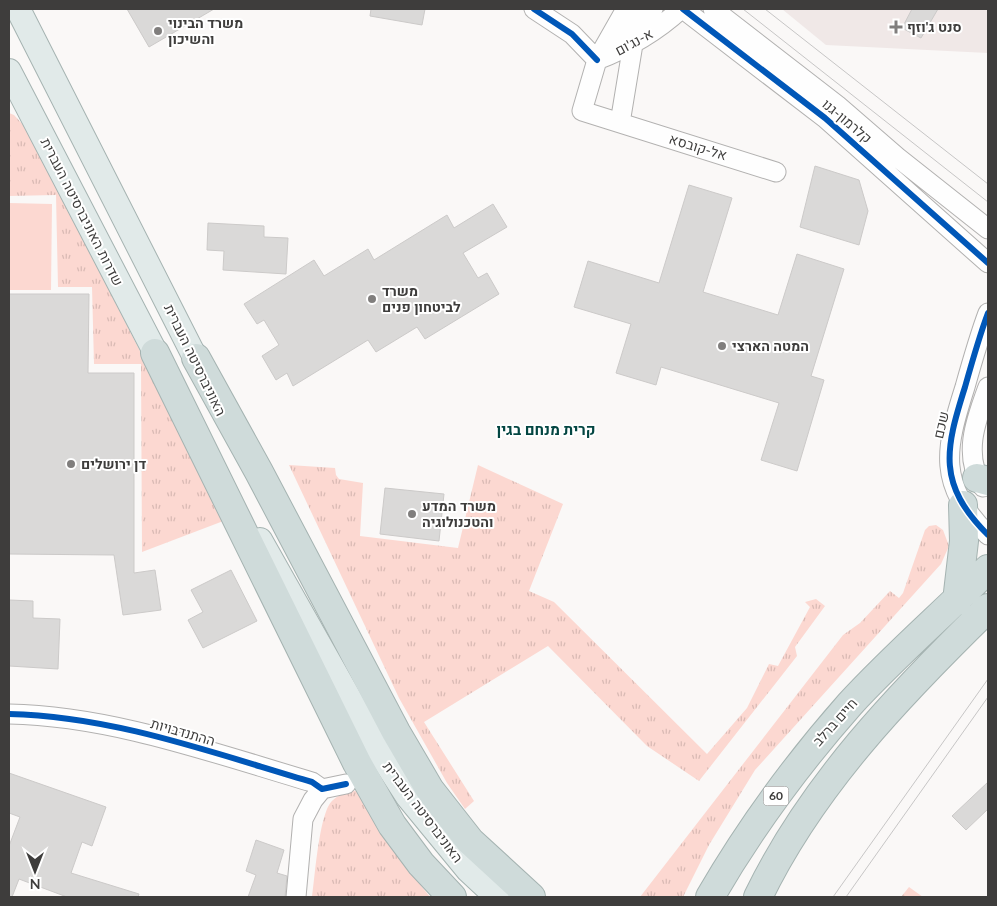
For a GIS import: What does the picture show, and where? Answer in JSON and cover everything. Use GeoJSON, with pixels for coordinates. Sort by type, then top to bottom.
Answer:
{"type":"FeatureCollection","features":[{"type":"Feature","properties":{"kind":"highway"},"geometry":{"type":"LineString","coordinates":[[155,353],[358,778],[421,864],[452,897]]}},
{"type":"Feature","properties":{"kind":"highway"},"geometry":{"type":"LineString","coordinates":[[196,358],[259,472],[396,732],[430,790],[470,841],[531,897]]}},
{"type":"Feature","properties":{"kind":"highway"},"geometry":{"type":"LineString","coordinates":[[956,601],[964,541],[963,505]]}},
{"type":"Feature","properties":{"kind":"highway","name":"חיים ברלב"},"geometry":{"type":"LineString","coordinates":[[710,897],[761,816],[808,753],[851,703],[988,569]]}},
{"type":"Feature","properties":{"kind":"highway","name":"60"},"geometry":{"type":"LineString","coordinates":[[758,897],[788,843],[838,771],[875,724],[929,666],[988,608]]}},
{"type":"Feature","properties":{"kind":"main road","name":"האוניברסיטה העברית"},"geometry":{"type":"LineString","coordinates":[[18,9],[196,358],[360,717]]}},
{"type":"Feature","properties":{"kind":"main road","name":"שדרות האוניברסיטה העברית"},"geometry":{"type":"LineString","coordinates":[[9,71],[155,353]]}},
{"type":"Feature","properties":{"kind":"main road"},"geometry":{"type":"LineString","coordinates":[[9,106],[43,135]]}},
{"type":"Feature","properties":{"kind":"main road","name":"האוניברסיטה העברית"},"geometry":{"type":"LineString","coordinates":[[155,353],[383,758],[425,819],[468,870],[496,897]]}},
{"type":"Feature","properties":{"kind":"street"},"geometry":{"type":"LineString","coordinates":[[534,9],[572,34],[592,54]]}},
{"type":"Feature","properties":{"kind":"street"},"geometry":{"type":"LineString","coordinates":[[608,38],[626,9]]}},
{"type":"Feature","properties":{"kind":"street","name":"א-נג'ום"},"geometry":{"type":"LineString","coordinates":[[592,54],[608,38],[653,9]]}},
{"type":"Feature","properties":{"kind":"street","name":"א-נג'ום"},"geometry":{"type":"LineString","coordinates":[[592,54],[633,44],[660,28],[682,9]]}},
{"type":"Feature","properties":{"kind":"street","name":"קלרמון-גנו"},"geometry":{"type":"LineString","coordinates":[[682,9],[825,118],[988,263]]}},
{"type":"Feature","properties":{"kind":"street","name":"קלרמון-גנו"},"geometry":{"type":"LineString","coordinates":[[713,9],[837,105],[897,157],[988,229]]}},
{"type":"Feature","properties":{"kind":"street"},"geometry":{"type":"LineString","coordinates":[[620,123],[633,44]]}},
{"type":"Feature","properties":{"kind":"street","name":"אל-קובסא"},"geometry":{"type":"LineString","coordinates":[[592,54],[582,111],[776,172]]}},
{"type":"Feature","properties":{"kind":"street","name":"שכם"},"geometry":{"type":"LineString","coordinates":[[988,313],[949,443],[948,460],[951,477],[963,505],[988,535]]}},
{"type":"Feature","properties":{"kind":"street"},"geometry":{"type":"LineString","coordinates":[[984,484],[972,465],[971,449],[977,421],[988,386]]}},
{"type":"Feature","properties":{"kind":"street","name":"ההתנדבויות"},"geometry":{"type":"LineString","coordinates":[[9,714],[76,719],[123,728],[312,782],[322,789]]}},
{"type":"Feature","properties":{"kind":"street"},"geometry":{"type":"LineString","coordinates":[[296,897],[303,819],[313,800],[322,789],[358,778]]}},
{"type":"Feature","properties":{"kind":"shaded area","name":"סנט ג'וזף"},"geometry":{"type":"Polygon","coordinates":[[[782,9],[988,9],[988,53],[826,45],[782,9]]]}},
{"type":"Feature","properties":{"kind":"green space"},"geometry":{"type":"Polygon","coordinates":[[[9,113],[14,115],[27,129],[226,520],[142,552],[141,364],[94,364],[92,287],[58,287],[56,195],[9,196],[9,113]]]}},
{"type":"Feature","properties":{"kind":"green space"},"geometry":{"type":"Polygon","coordinates":[[[9,203],[52,204],[51,290],[9,290],[9,203]]]}},
{"type":"Feature","properties":{"kind":"green space"},"geometry":{"type":"Polygon","coordinates":[[[289,465],[335,468],[339,479],[363,483],[360,536],[458,548],[478,465],[563,504],[529,591],[554,602],[707,754],[747,708],[769,664],[778,666],[810,607],[805,602],[816,599],[825,606],[795,647],[797,656],[699,781],[647,746],[548,646],[424,722],[474,801],[465,809],[447,783],[399,698],[289,465]]]}},
{"type":"Feature","properties":{"kind":"green space"},"geometry":{"type":"Polygon","coordinates":[[[936,525],[943,530],[949,546],[941,564],[755,770],[709,845],[683,897],[640,897],[843,635],[860,623],[890,591],[899,598],[903,593],[925,530],[929,526],[936,525]]]}},
{"type":"Feature","properties":{"kind":"green space"},"geometry":{"type":"Polygon","coordinates":[[[361,790],[396,854],[430,897],[312,897],[321,831],[328,807],[339,796],[361,790]]]}},
{"type":"Feature","properties":{"kind":"green space"},"geometry":{"type":"Polygon","coordinates":[[[909,887],[923,897],[901,897],[909,887]]]}},
{"type":"Feature","properties":{"kind":"building","name":"משרד הבינוי והשיכון"},"geometry":{"type":"Polygon","coordinates":[[[127,9],[214,9],[149,47],[127,9]]]}},
{"type":"Feature","properties":{"kind":"building"},"geometry":{"type":"Polygon","coordinates":[[[371,9],[425,9],[422,25],[370,16],[371,9]]]}},
{"type":"Feature","properties":{"kind":"building"},"geometry":{"type":"Polygon","coordinates":[[[912,9],[938,9],[921,38],[902,28],[912,9]]]}},
{"type":"Feature","properties":{"kind":"building"},"geometry":{"type":"Polygon","coordinates":[[[815,166],[859,180],[868,211],[859,245],[800,227],[815,166]]]}},
{"type":"Feature","properties":{"kind":"building","name":"המטה הארצי"},"geometry":{"type":"Polygon","coordinates":[[[689,185],[732,198],[703,292],[778,315],[797,254],[844,269],[811,376],[824,380],[797,471],[761,460],[779,403],[661,367],[656,385],[616,373],[631,324],[574,307],[588,261],[659,283],[689,185]]]}},
{"type":"Feature","properties":{"kind":"building","name":"משרד לביטחון פנים"},"geometry":{"type":"Polygon","coordinates":[[[493,204],[507,227],[463,253],[478,278],[487,273],[499,294],[425,339],[417,327],[376,352],[368,340],[293,386],[287,373],[276,380],[262,356],[279,345],[264,320],[257,324],[244,304],[314,260],[324,276],[368,249],[374,260],[447,215],[454,228],[493,204]]]}},
{"type":"Feature","properties":{"kind":"building"},"geometry":{"type":"Polygon","coordinates":[[[208,223],[264,226],[264,237],[288,238],[286,274],[223,270],[224,251],[207,250],[208,223]]]}},
{"type":"Feature","properties":{"kind":"building","name":"דן ירושלים"},"geometry":{"type":"Polygon","coordinates":[[[9,294],[89,294],[88,373],[134,373],[134,573],[155,570],[161,610],[123,615],[114,555],[9,554],[9,294]]]}},
{"type":"Feature","properties":{"kind":"building","name":"משרד המדע והטכנולוגיה"},"geometry":{"type":"Polygon","coordinates":[[[385,488],[444,494],[439,541],[380,534],[385,488]]]}},
{"type":"Feature","properties":{"kind":"building"},"geometry":{"type":"Polygon","coordinates":[[[231,570],[257,621],[203,648],[188,620],[203,612],[191,590],[231,570]]]}},
{"type":"Feature","properties":{"kind":"building"},"geometry":{"type":"Polygon","coordinates":[[[9,600],[33,601],[33,618],[60,619],[58,669],[9,666],[9,600]]]}},
{"type":"Feature","properties":{"kind":"building"},"geometry":{"type":"Polygon","coordinates":[[[9,773],[106,807],[92,846],[82,842],[71,873],[139,894],[138,897],[67,897],[19,879],[12,897],[9,897],[9,846],[20,817],[9,813],[9,773]]]}},
{"type":"Feature","properties":{"kind":"building"},"geometry":{"type":"Polygon","coordinates":[[[988,782],[988,809],[966,830],[952,816],[988,782]]]}},
{"type":"Feature","properties":{"kind":"building"},"geometry":{"type":"Polygon","coordinates":[[[256,840],[284,850],[277,873],[287,876],[285,897],[248,897],[256,875],[246,871],[256,840]]]}},
{"type":"Feature","properties":{"kind":"tram line"},"geometry":{"type":"LineString","coordinates":[[743,9],[988,202]]}},
{"type":"Feature","properties":{"kind":"tram line"},"geometry":{"type":"LineString","coordinates":[[765,9],[988,184]]}},
{"type":"Feature","properties":{"kind":"tram line"},"geometry":{"type":"LineString","coordinates":[[833,897],[988,679]]}},
{"type":"Feature","properties":{"kind":"tram line"},"geometry":{"type":"LineString","coordinates":[[846,897],[988,697]]}},
{"type":"Feature","properties":{"kind":"cycle path"},"geometry":{"type":"LineString","coordinates":[[534,9],[572,34],[597,60]]}},
{"type":"Feature","properties":{"kind":"cycle path"},"geometry":{"type":"LineString","coordinates":[[683,9],[825,118],[988,263]]}},
{"type":"Feature","properties":{"kind":"cycle path"},"geometry":{"type":"LineString","coordinates":[[988,313],[958,409],[950,448],[950,466],[953,482],[960,499],[972,517],[988,535]]}},
{"type":"Feature","properties":{"kind":"cycle path"},"geometry":{"type":"LineString","coordinates":[[9,714],[48,716],[86,721],[162,738],[312,782],[322,789],[346,784]]}},
{"type":"Feature","properties":{"kind":"place","name":"סנט ג'וזף"},"geometry":{"type":"Point","coordinates":[896,27]}},
{"type":"Feature","properties":{"kind":"place","name":"משרד הבינוי והשיכון"},"geometry":{"type":"Point","coordinates":[158,31]}},
{"type":"Feature","properties":{"kind":"place","name":"משרד לביטחון פנים"},"geometry":{"type":"Point","coordinates":[372,299]}},
{"type":"Feature","properties":{"kind":"place","name":"המטה הארצי"},"geometry":{"type":"Point","coordinates":[722,346]}},
{"type":"Feature","properties":{"kind":"place","name":"דן ירושלים"},"geometry":{"type":"Point","coordinates":[71,464]}},
{"type":"Feature","properties":{"kind":"place","name":"משרד המדע והטכנולוגיה"},"geometry":{"type":"Point","coordinates":[412,514]}},
{"type":"Feature","properties":{"kind":"district","name":"קרית מנחם בגין"},"geometry":{"type":"Point","coordinates":[546,430]}}]}
